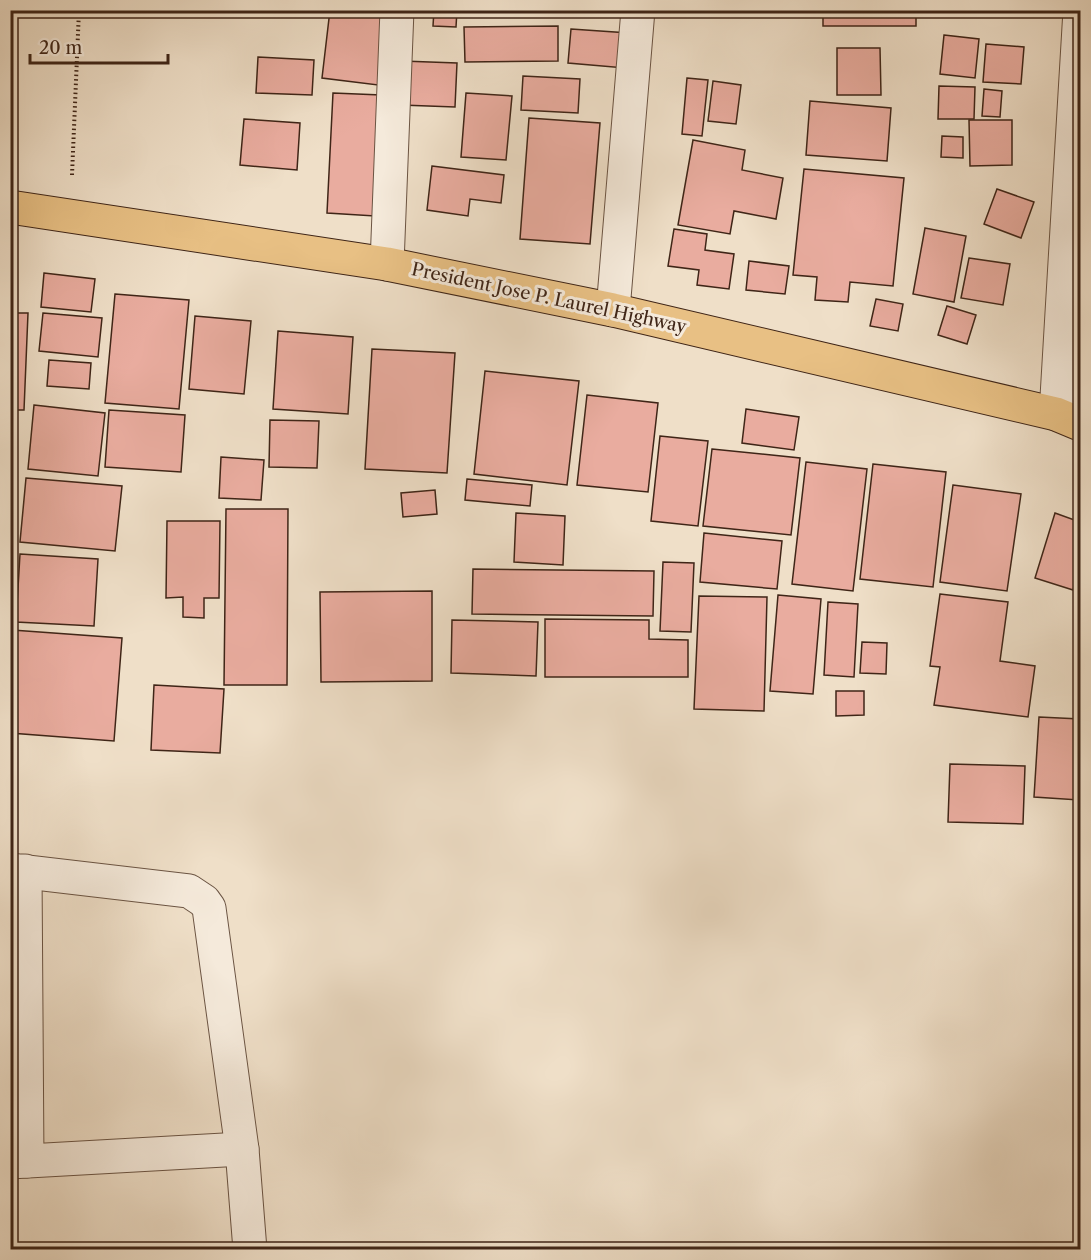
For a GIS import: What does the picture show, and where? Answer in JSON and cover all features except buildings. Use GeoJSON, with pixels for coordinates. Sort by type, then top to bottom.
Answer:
{"type":"FeatureCollection","features":[{"type":"Feature","properties":{"kind":"highway","name":"President Jose P. Laurel Highway"},"geometry":{"type":"LineString","coordinates":[[10,207],[387,264],[613,309],[1068,419]]}},
{"type":"Feature","properties":{"kind":"street"},"geometry":{"type":"LineString","coordinates":[[387,264],[397,10]]}},
{"type":"Feature","properties":{"kind":"street"},"geometry":{"type":"LineString","coordinates":[[613,309],[638,10]]}},
{"type":"Feature","properties":{"kind":"street"},"geometry":{"type":"LineString","coordinates":[[1068,419],[1080,10]]}},
{"type":"Feature","properties":{"kind":"street"},"geometry":{"type":"LineString","coordinates":[[242,1149],[19,1161],[18,871],[180,889],[189,891],[204,900],[209,908],[242,1149],[250,1250]]}},
{"type":"Feature","properties":{"kind":"path"},"geometry":{"type":"LineString","coordinates":[[70,216],[79,10]]}}]}
